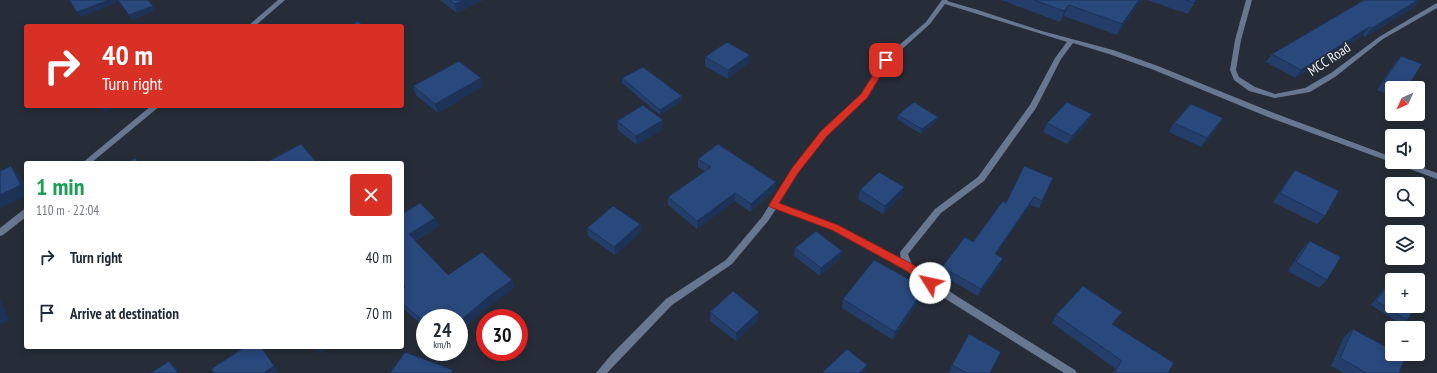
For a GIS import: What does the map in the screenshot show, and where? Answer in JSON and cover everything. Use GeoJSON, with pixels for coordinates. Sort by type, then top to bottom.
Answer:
{"type":"FeatureCollection","features":[{"type":"Feature","properties":{"kind":"street"},"geometry":{"type":"LineString","coordinates":[[253,24],[282,0]]}},
{"type":"Feature","properties":{"kind":"street","name":"MCC Road"},"geometry":{"type":"LineString","coordinates":[[1249,0],[1238,40],[1233,70],[1236,78],[1252,89],[1276,96],[1307,90],[1333,75],[1381,38],[1437,5]]}},
{"type":"Feature","properties":{"kind":"street"},"geometry":{"type":"LineString","coordinates":[[601,373],[669,302],[729,262],[765,219],[795,170],[824,134],[864,96],[886,60],[928,23],[944,1],[1156,68],[1271,115],[1385,157]]}},
{"type":"Feature","properties":{"kind":"street"},"geometry":{"type":"LineString","coordinates":[[908,267],[904,253],[938,211],[981,179],[1033,106],[1058,58],[1071,41]]}},
{"type":"Feature","properties":{"kind":"street"},"geometry":{"type":"LineString","coordinates":[[88,161],[154,108]]}},
{"type":"Feature","properties":{"kind":"street"},"geometry":{"type":"LineString","coordinates":[[1418,169],[1437,176]]}},
{"type":"Feature","properties":{"kind":"street"},"geometry":{"type":"LineString","coordinates":[[774,205],[835,228],[908,267],[952,298],[1072,373]]}},
{"type":"Feature","properties":{"kind":"street"},"geometry":{"type":"LineString","coordinates":[[0,233],[24,214]]}},
{"type":"Feature","properties":{"kind":"building"},"geometry":{"type":"Polygon","coordinates":[[[69,0],[109,0],[77,12],[69,0]]]}},
{"type":"Feature","properties":{"kind":"building"},"geometry":{"type":"Polygon","coordinates":[[[118,0],[148,0],[153,6],[129,15],[118,0]]]}},
{"type":"Feature","properties":{"kind":"building"},"geometry":{"type":"Polygon","coordinates":[[[449,0],[464,0],[455,4],[449,0]]]}},
{"type":"Feature","properties":{"kind":"building"},"geometry":{"type":"Polygon","coordinates":[[[1034,0],[1139,0],[1122,24],[1069,5],[1064,11],[1034,0]]]}},
{"type":"Feature","properties":{"kind":"building"},"geometry":{"type":"Polygon","coordinates":[[[1185,0],[1196,0],[1194,3],[1185,0]]]}},
{"type":"Feature","properties":{"kind":"building"},"geometry":{"type":"Polygon","coordinates":[[[1364,0],[1418,0],[1372,28],[1369,27],[1301,70],[1272,54],[1364,0]]]}},
{"type":"Feature","properties":{"kind":"building"},"geometry":{"type":"Polygon","coordinates":[[[358,21],[362,24],[353,24],[358,21]]]}},
{"type":"Feature","properties":{"kind":"building"},"geometry":{"type":"Polygon","coordinates":[[[727,42],[750,55],[728,70],[705,57],[727,42]]]}},
{"type":"Feature","properties":{"kind":"building"},"geometry":{"type":"Polygon","coordinates":[[[1401,56],[1422,64],[1411,81],[1384,81],[1401,56]]]}},
{"type":"Feature","properties":{"kind":"building"},"geometry":{"type":"Polygon","coordinates":[[[459,61],[481,78],[435,104],[413,86],[459,61]]]}},
{"type":"Feature","properties":{"kind":"building"},"geometry":{"type":"Polygon","coordinates":[[[643,67],[682,96],[660,110],[622,78],[643,67]]]}},
{"type":"Feature","properties":{"kind":"building"},"geometry":{"type":"Polygon","coordinates":[[[914,102],[938,117],[922,129],[898,115],[914,102]]]}},
{"type":"Feature","properties":{"kind":"building"},"geometry":{"type":"Polygon","coordinates":[[[1067,102],[1092,114],[1072,136],[1047,123],[1067,102]]]}},
{"type":"Feature","properties":{"kind":"building"},"geometry":{"type":"Polygon","coordinates":[[[1191,104],[1223,118],[1207,138],[1174,123],[1191,104]]]}},
{"type":"Feature","properties":{"kind":"building"},"geometry":{"type":"Polygon","coordinates":[[[643,105],[663,120],[636,136],[617,121],[643,105]]]}},
{"type":"Feature","properties":{"kind":"building"},"geometry":{"type":"Polygon","coordinates":[[[301,144],[315,161],[269,161],[301,144]]]}},
{"type":"Feature","properties":{"kind":"building"},"geometry":{"type":"Polygon","coordinates":[[[718,144],[776,182],[751,204],[735,193],[697,221],[668,197],[711,167],[698,159],[718,144]]]}},
{"type":"Feature","properties":{"kind":"building"},"geometry":{"type":"Polygon","coordinates":[[[135,158],[137,161],[130,161],[135,158]]]}},
{"type":"Feature","properties":{"kind":"building"},"geometry":{"type":"Polygon","coordinates":[[[11,166],[21,185],[0,195],[0,171],[11,166]]]}},
{"type":"Feature","properties":{"kind":"building"},"geometry":{"type":"Polygon","coordinates":[[[1024,166],[1053,178],[1042,201],[1034,197],[995,254],[1003,258],[981,289],[942,267],[965,237],[973,242],[1003,201],[1006,203],[1024,166]]]}},
{"type":"Feature","properties":{"kind":"building"},"geometry":{"type":"Polygon","coordinates":[[[1295,170],[1339,191],[1325,216],[1280,193],[1295,170]]]}},
{"type":"Feature","properties":{"kind":"building"},"geometry":{"type":"Polygon","coordinates":[[[879,172],[904,187],[885,206],[860,190],[879,172]]]}},
{"type":"Feature","properties":{"kind":"building"},"geometry":{"type":"Polygon","coordinates":[[[420,203],[435,218],[409,234],[448,275],[482,252],[512,280],[488,297],[468,314],[468,309],[416,309],[416,315],[404,305],[404,213],[420,203]]]}},
{"type":"Feature","properties":{"kind":"building"},"geometry":{"type":"Polygon","coordinates":[[[613,206],[640,224],[614,247],[587,228],[613,206]]]}},
{"type":"Feature","properties":{"kind":"building"},"geometry":{"type":"Polygon","coordinates":[[[816,231],[842,251],[821,268],[795,248],[816,231]]]}},
{"type":"Feature","properties":{"kind":"building"},"geometry":{"type":"Polygon","coordinates":[[[1310,241],[1341,257],[1327,280],[1296,262],[1310,241]]]}},
{"type":"Feature","properties":{"kind":"building"},"geometry":{"type":"Polygon","coordinates":[[[874,260],[925,288],[895,332],[843,299],[874,260]]]}},
{"type":"Feature","properties":{"kind":"building"},"geometry":{"type":"Polygon","coordinates":[[[1083,286],[1122,312],[1112,324],[1174,363],[1168,373],[1118,373],[1115,371],[1122,361],[1056,315],[1083,286]]]}},
{"type":"Feature","properties":{"kind":"building"},"geometry":{"type":"Polygon","coordinates":[[[1385,289],[1385,307],[1376,301],[1385,289]]]}},
{"type":"Feature","properties":{"kind":"building"},"geometry":{"type":"Polygon","coordinates":[[[733,291],[759,312],[736,333],[710,312],[733,291]]]}},
{"type":"Feature","properties":{"kind":"building"},"geometry":{"type":"Polygon","coordinates":[[[1396,313],[1412,313],[1407,320],[1396,313]]]}},
{"type":"Feature","properties":{"kind":"building"},"geometry":{"type":"Polygon","coordinates":[[[1353,329],[1385,346],[1385,361],[1404,361],[1399,373],[1367,373],[1340,358],[1353,329]]]}},
{"type":"Feature","properties":{"kind":"building"},"geometry":{"type":"Polygon","coordinates":[[[969,334],[1001,352],[990,373],[967,373],[952,365],[969,334]]]}},
{"type":"Feature","properties":{"kind":"building"},"geometry":{"type":"Polygon","coordinates":[[[242,349],[262,349],[274,366],[265,372],[266,373],[214,373],[211,369],[242,349]]]}},
{"type":"Feature","properties":{"kind":"building"},"geometry":{"type":"Polygon","coordinates":[[[847,349],[867,365],[859,373],[822,373],[847,349]]]}},
{"type":"Feature","properties":{"kind":"building"},"geometry":{"type":"Polygon","coordinates":[[[405,352],[416,356],[416,361],[429,361],[453,370],[451,373],[390,373],[405,352]]]}},
{"type":"Feature","properties":{"kind":"building"},"geometry":{"type":"Polygon","coordinates":[[[169,361],[178,373],[151,373],[169,361]]]}},
{"type":"Feature","properties":{"kind":"route"},"geometry":{"type":"LineString","coordinates":[[886,60],[864,96],[824,134],[795,170],[774,205],[835,228],[877,249],[908,267],[930,283]]}}]}
